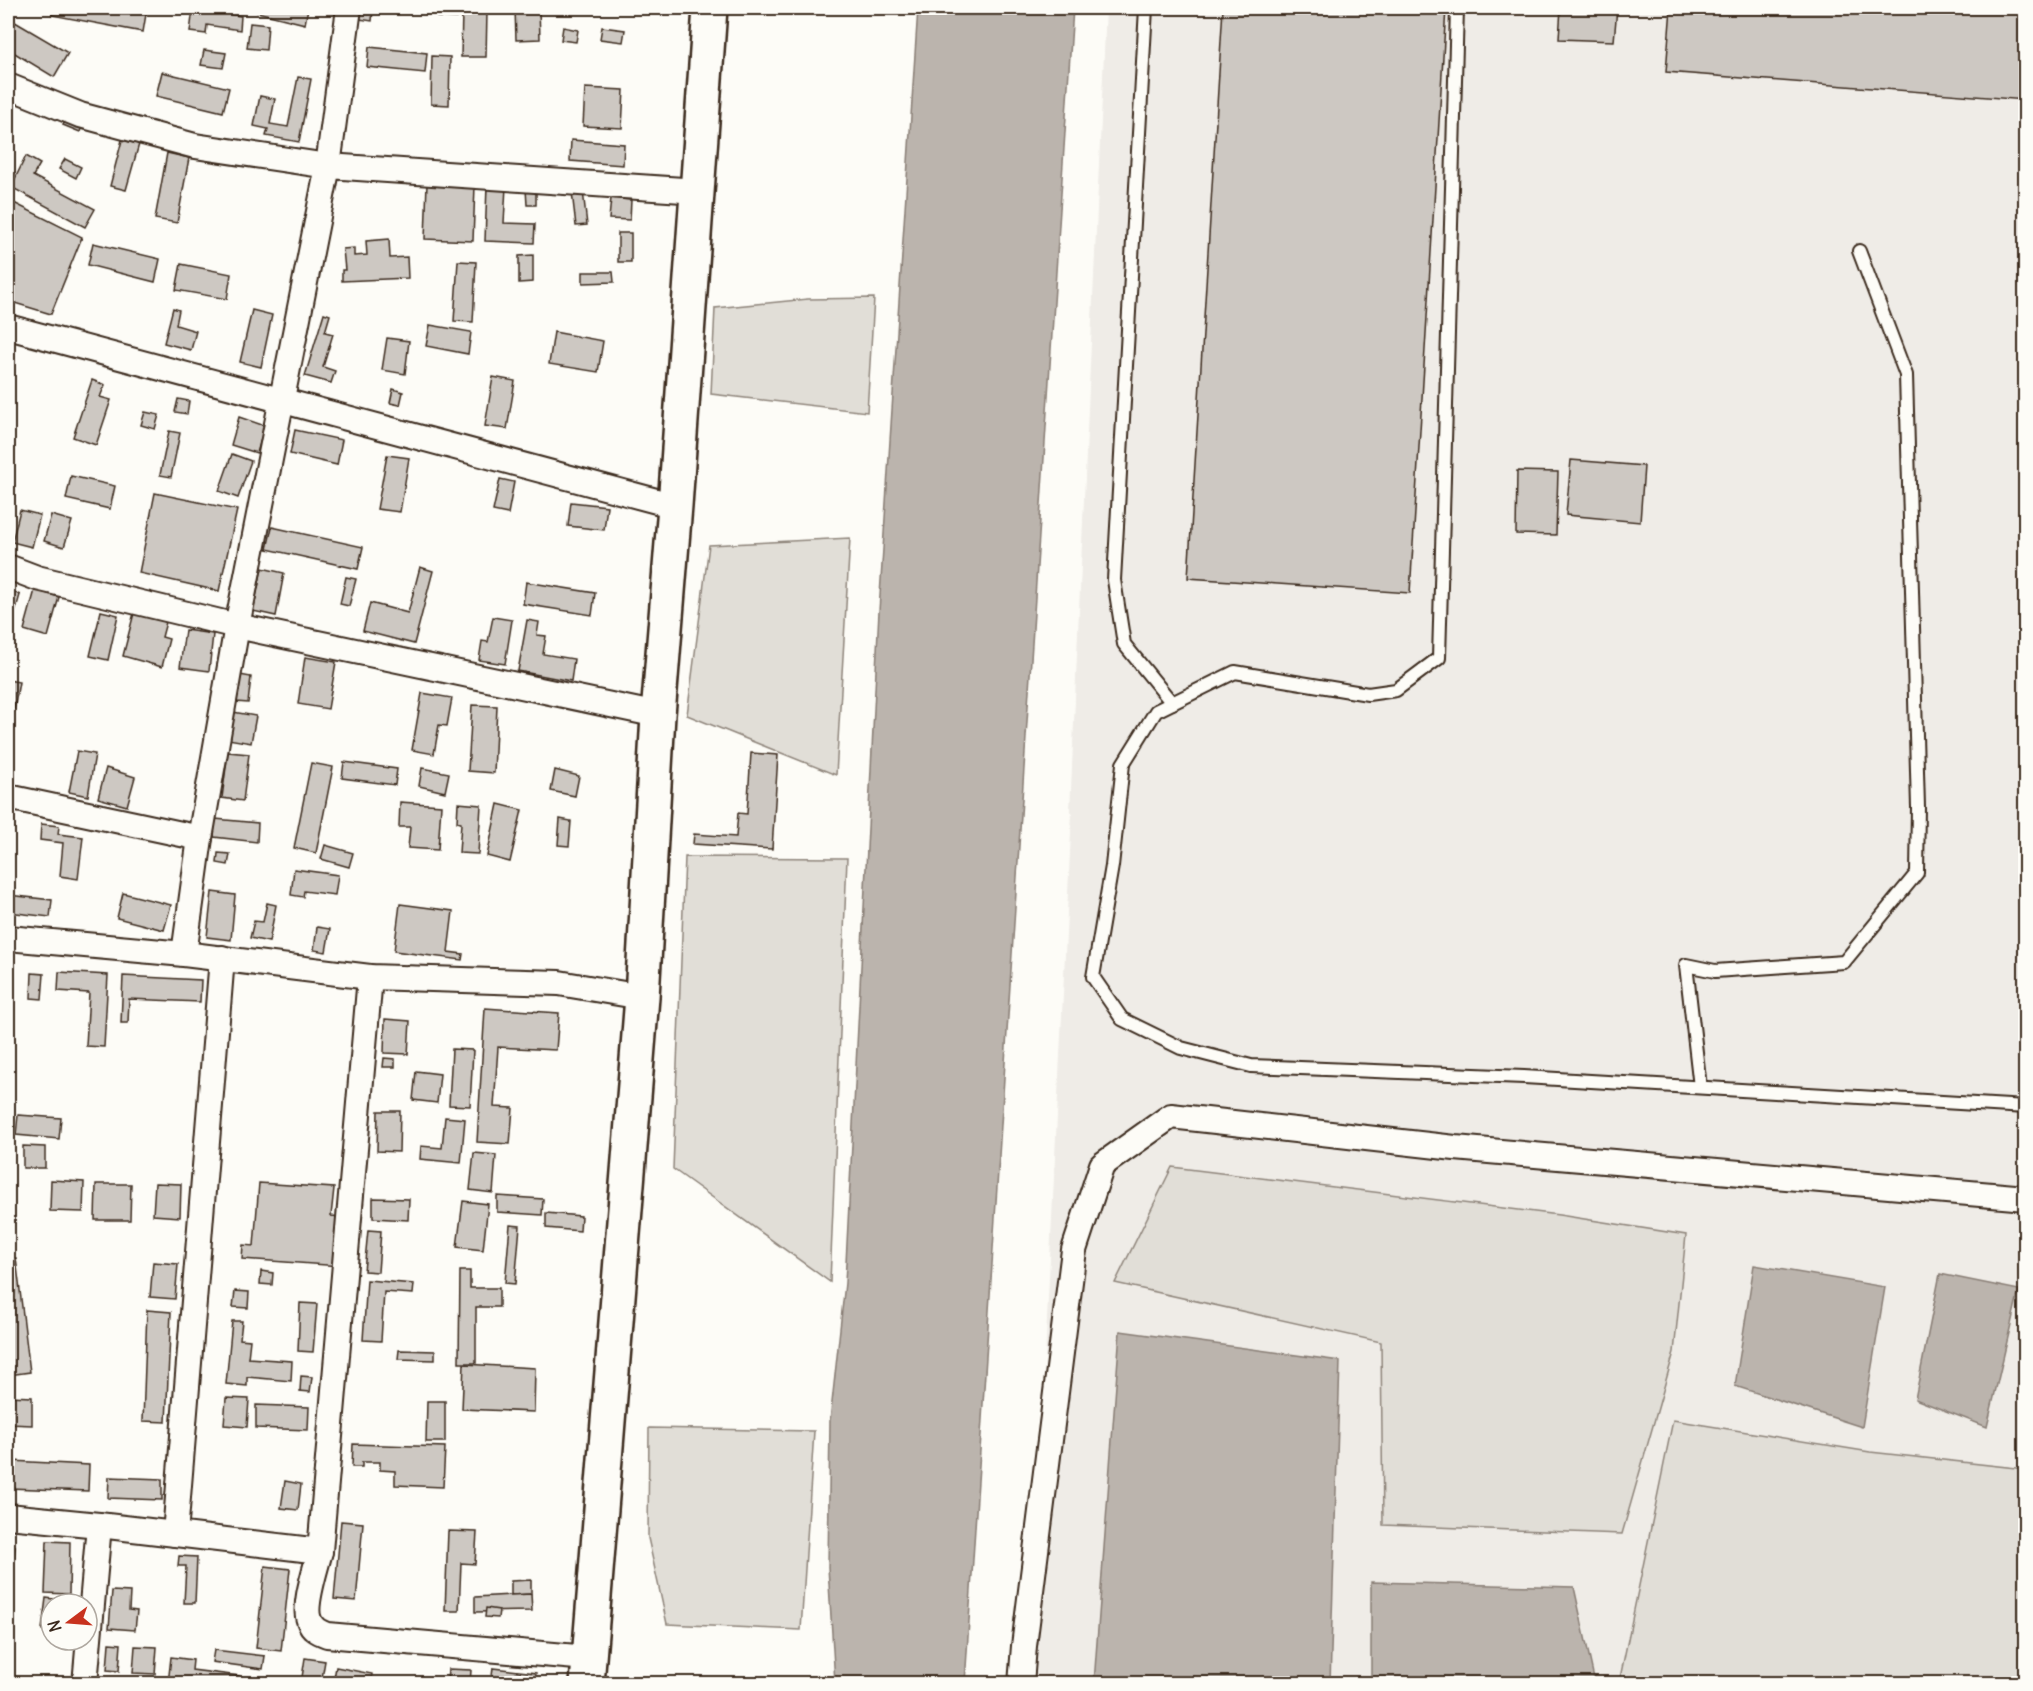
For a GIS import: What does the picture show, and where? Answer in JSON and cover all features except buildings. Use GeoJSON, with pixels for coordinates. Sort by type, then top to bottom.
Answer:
{"type":"FeatureCollection","features":[{"type":"Feature","properties":{"kind":"main road"},"geometry":{"type":"LineString","coordinates":[[588,1671],[642,997],[658,715],[710,8]]}},
{"type":"Feature","properties":{"kind":"street"},"geometry":{"type":"LineString","coordinates":[[184,954],[200,838],[237,626],[328,166],[349,8]]}},
{"type":"Feature","properties":{"kind":"street"},"geometry":{"type":"LineString","coordinates":[[8,86],[80,115],[195,146],[328,166],[698,191]]}},
{"type":"Feature","properties":{"kind":"street"},"geometry":{"type":"LineString","coordinates":[[8,327],[675,506]]}},
{"type":"Feature","properties":{"kind":"street"},"geometry":{"type":"LineString","coordinates":[[8,567],[37,578],[237,626],[658,715]]}},
{"type":"Feature","properties":{"kind":"street"},"geometry":{"type":"LineString","coordinates":[[8,797],[200,838]]}},
{"type":"Feature","properties":{"kind":"street"},"geometry":{"type":"LineString","coordinates":[[8,938],[222,958],[370,977],[559,983],[642,997]]}},
{"type":"Feature","properties":{"kind":"street"},"geometry":{"type":"LineString","coordinates":[[175,1534],[222,958]]}},
{"type":"Feature","properties":{"kind":"street"},"geometry":{"type":"LineString","coordinates":[[370,977],[320,1551],[307,1608],[308,1619],[313,1627],[327,1635],[588,1671]]}},
{"type":"Feature","properties":{"kind":"street"},"geometry":{"type":"LineString","coordinates":[[1021,1683],[1026,1623],[1074,1250],[1102,1165],[1171,1116],[1455,1148],[2025,1198]]}},
{"type":"Feature","properties":{"kind":"street"},"geometry":{"type":"LineString","coordinates":[[8,1516],[320,1551]]}},
{"type":"Feature","properties":{"kind":"street"},"geometry":{"type":"LineString","coordinates":[[85,1683],[99,1525]]}},
{"type":"Feature","properties":{"kind":"lane"},"geometry":{"type":"LineString","coordinates":[[1146,8],[1114,580],[1124,644],[1172,703]]}},
{"type":"Feature","properties":{"kind":"lane"},"geometry":{"type":"LineString","coordinates":[[1457,8],[1439,658],[1396,690],[1368,694],[1235,672],[1156,711],[1123,764],[1112,866],[1093,977],[1122,1019],[1181,1048],[1251,1066],[1418,1071],[2025,1107]]}},
{"type":"Feature","properties":{"kind":"lane"},"geometry":{"type":"LineString","coordinates":[[1700,1087],[1686,965],[1714,971],[1844,962],[1917,873],[1918,807],[1906,375],[1859,251]]}},
{"type":"Feature","properties":{"kind":"shaded area"},"geometry":{"type":"Polygon","coordinates":[[[918,8],[1073,8],[965,1683],[835,1683],[828,1567],[830,1421],[845,1283],[879,611],[918,8]]]}},
{"type":"Feature","properties":{"kind":"shaded area"},"geometry":{"type":"Polygon","coordinates":[[[1106,8],[2025,8],[2025,1683],[1029,1684],[1072,812],[1070,811],[1106,8]]]}},
{"type":"Feature","properties":{"kind":"shaded area"},"geometry":{"type":"Polygon","coordinates":[[[874,298],[867,412],[711,394],[715,308],[808,299],[874,298]]]}},
{"type":"Feature","properties":{"kind":"shaded area"},"geometry":{"type":"Polygon","coordinates":[[[850,538],[836,775],[687,715],[709,545],[850,538]]]}},
{"type":"Feature","properties":{"kind":"shaded area"},"geometry":{"type":"Polygon","coordinates":[[[685,857],[847,858],[830,1282],[673,1169],[685,857]]]}},
{"type":"Feature","properties":{"kind":"shaded area"},"geometry":{"type":"Polygon","coordinates":[[[1172,1167],[1559,1215],[1686,1235],[1674,1352],[1622,1534],[1383,1525],[1381,1342],[1115,1283],[1172,1167]]]}},
{"type":"Feature","properties":{"kind":"shaded area"},"geometry":{"type":"Polygon","coordinates":[[[1754,1265],[1885,1287],[1862,1427],[1735,1386],[1754,1265]]]}},
{"type":"Feature","properties":{"kind":"shaded area"},"geometry":{"type":"Polygon","coordinates":[[[1940,1274],[2019,1290],[1987,1427],[1915,1399],[1940,1274]]]}},
{"type":"Feature","properties":{"kind":"shaded area"},"geometry":{"type":"Polygon","coordinates":[[[1120,1331],[1340,1361],[1330,1683],[1094,1683],[1120,1331]]]}},
{"type":"Feature","properties":{"kind":"shaded area"},"geometry":{"type":"Polygon","coordinates":[[[1673,1420],[1870,1452],[2025,1469],[2025,1683],[1619,1683],[1673,1420]]]}},
{"type":"Feature","properties":{"kind":"shaded area"},"geometry":{"type":"Polygon","coordinates":[[[649,1428],[814,1431],[801,1630],[667,1624],[648,1538],[649,1428]]]}},
{"type":"Feature","properties":{"kind":"shaded area"},"geometry":{"type":"Polygon","coordinates":[[[1371,1582],[1574,1587],[1595,1683],[1371,1683],[1371,1582]]]}}]}
